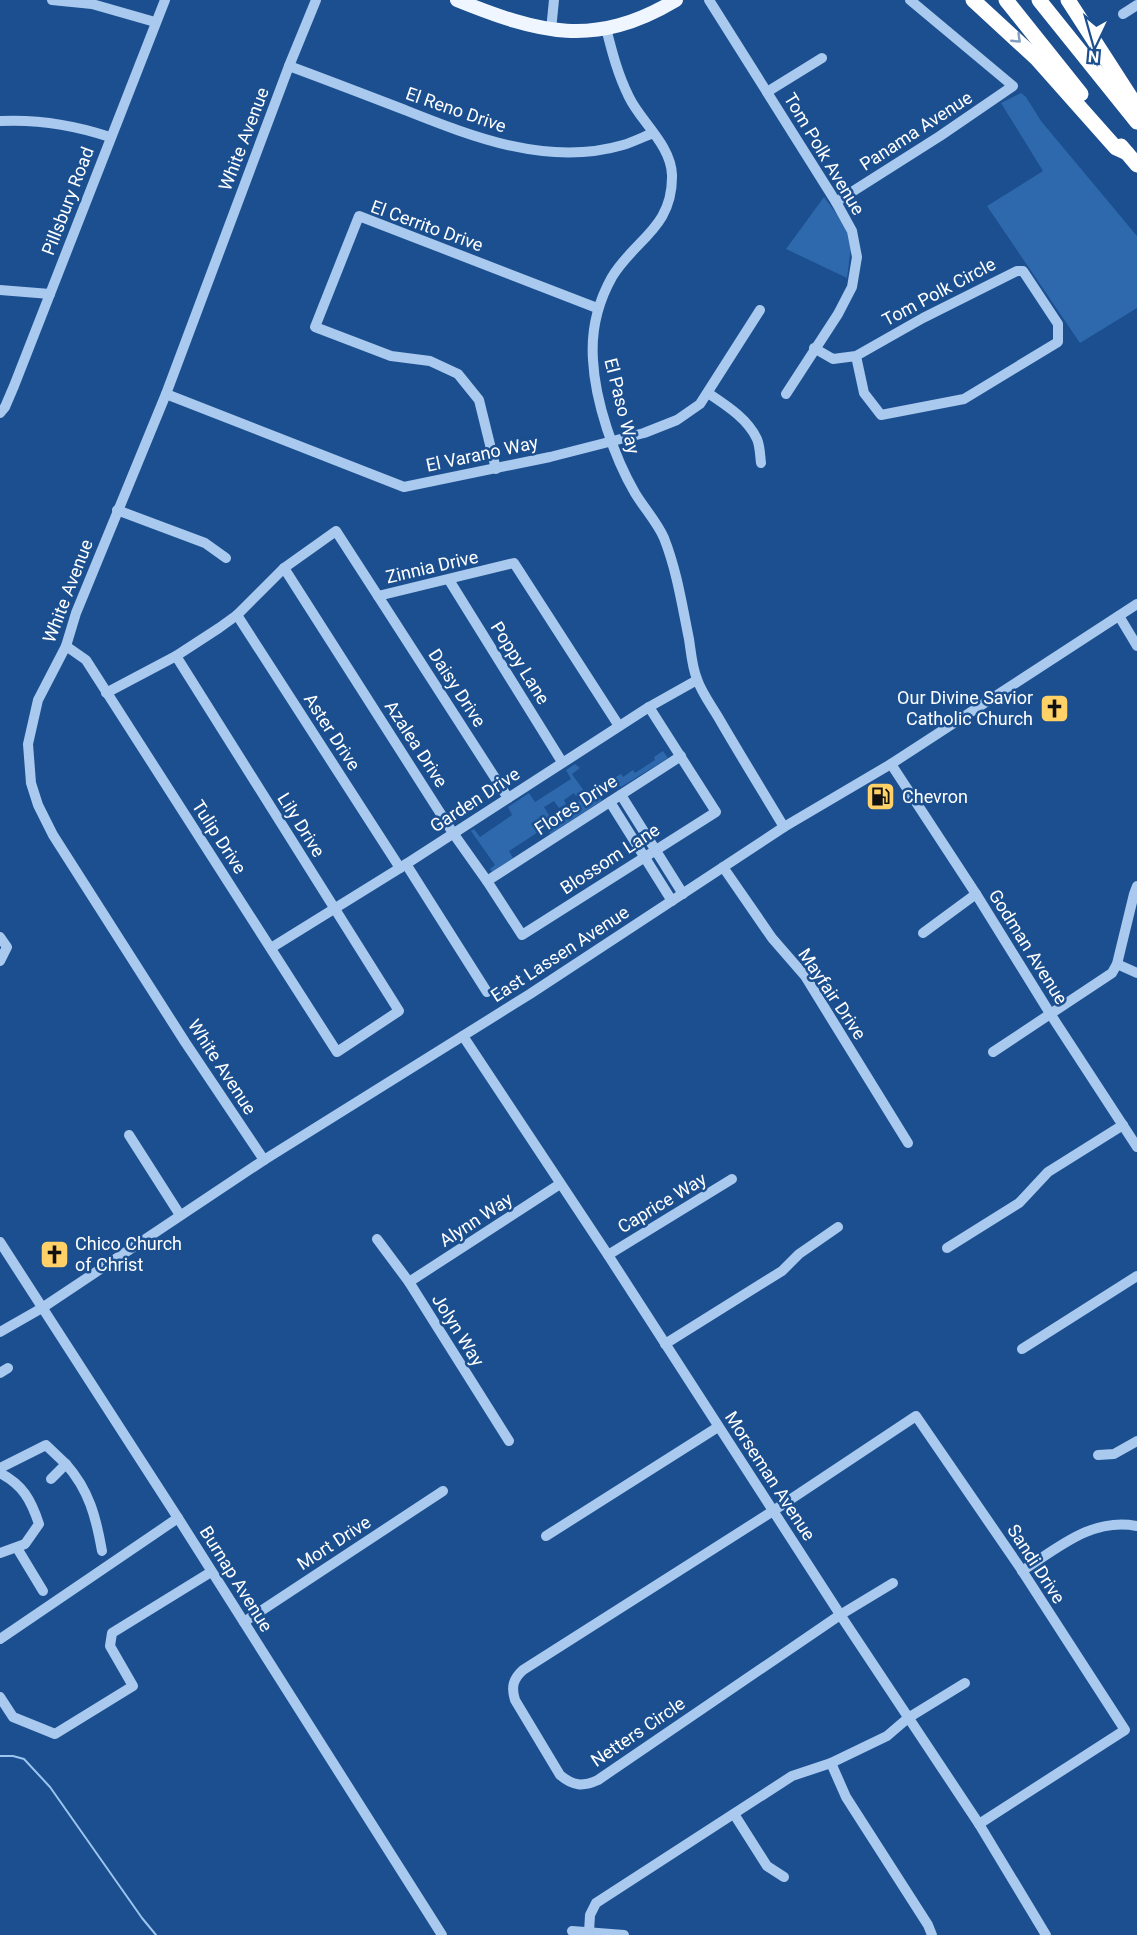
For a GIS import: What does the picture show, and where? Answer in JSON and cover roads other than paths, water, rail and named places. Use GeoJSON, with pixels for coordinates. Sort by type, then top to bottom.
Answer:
{"type":"FeatureCollection","features":[{"type":"Feature","properties":{"kind":"highway"},"geometry":{"type":"LineString","coordinates":[[974,0],[1037,59],[1116,148],[1132,159]]}},
{"type":"Feature","properties":{"kind":"highway"},"geometry":{"type":"LineString","coordinates":[[1006,0],[1132,159]]}},
{"type":"Feature","properties":{"kind":"highway"},"geometry":{"type":"LineString","coordinates":[[1039,0],[1137,122]]}},
{"type":"Feature","properties":{"kind":"highway"},"geometry":{"type":"LineString","coordinates":[[1068,0],[1137,107]]}},
{"type":"Feature","properties":{"kind":"main road"},"geometry":{"type":"LineString","coordinates":[[457,0],[501,18],[533,27],[565,32],[606,28],[639,18],[676,0]]}},
{"type":"Feature","properties":{"kind":"street"},"geometry":{"type":"LineString","coordinates":[[52,0],[92,4],[155,22]]}},
{"type":"Feature","properties":{"kind":"street","name":"Pillsbury Road"},"geometry":{"type":"LineString","coordinates":[[0,414],[14,386],[165,0]]}},
{"type":"Feature","properties":{"kind":"street","name":"White Avenue"},"geometry":{"type":"LineString","coordinates":[[264,1160],[53,835],[38,805],[31,783],[28,744],[38,700],[66,646],[76,613],[166,394],[288,66],[316,0]]}},
{"type":"Feature","properties":{"kind":"street"},"geometry":{"type":"LineString","coordinates":[[552,30],[554,0]]}},
{"type":"Feature","properties":{"kind":"street","name":"Tom Polk Avenue"},"geometry":{"type":"LineString","coordinates":[[709,0],[836,201],[852,231],[857,257],[852,287],[838,314],[786,394]]}},
{"type":"Feature","properties":{"kind":"street","name":"Panama Avenue"},"geometry":{"type":"LineString","coordinates":[[836,201],[940,136],[1012,86],[910,0]]}},
{"type":"Feature","properties":{"kind":"street"},"geometry":{"type":"LineString","coordinates":[[1123,14],[1137,5]]}},
{"type":"Feature","properties":{"kind":"street","name":"El Paso Way"},"geometry":{"type":"LineString","coordinates":[[606,28],[629,99],[667,156],[672,172],[667,207],[650,236],[635,249],[613,276],[597,309],[593,360],[596,383],[618,464],[662,533],[669,552],[697,680],[784,827]]}},
{"type":"Feature","properties":{"kind":"street"},"geometry":{"type":"LineString","coordinates":[[767,92],[822,58]]}},
{"type":"Feature","properties":{"kind":"street","name":"El Reno Drive"},"geometry":{"type":"LineString","coordinates":[[288,66],[454,130],[509,146],[543,151],[582,152],[623,145],[653,133]]}},
{"type":"Feature","properties":{"kind":"street"},"geometry":{"type":"LineString","coordinates":[[0,121],[22,120],[62,124],[110,137]]}},
{"type":"Feature","properties":{"kind":"street","name":"El Cerrito Drive"},"geometry":{"type":"LineString","coordinates":[[496,469],[479,400],[458,374],[430,361],[392,356],[315,327],[359,216],[597,309]]}},
{"type":"Feature","properties":{"kind":"street","name":"Tom Polk Circle"},"geometry":{"type":"LineString","coordinates":[[1017,271],[1023,271],[1058,324],[1058,342],[964,399],[881,415],[864,393],[856,356],[923,318],[1017,271]]}},
{"type":"Feature","properties":{"kind":"street"},"geometry":{"type":"LineString","coordinates":[[0,290],[50,294]]}},
{"type":"Feature","properties":{"kind":"street","name":"El Varano Way"},"geometry":{"type":"LineString","coordinates":[[166,394],[404,487],[496,469],[644,433],[677,420],[695,408],[708,393],[759,310]]}},
{"type":"Feature","properties":{"kind":"street"},"geometry":{"type":"LineString","coordinates":[[814,348],[833,359],[856,356]]}},
{"type":"Feature","properties":{"kind":"street"},"geometry":{"type":"LineString","coordinates":[[708,393],[726,405],[751,429],[758,441],[760,463]]}},
{"type":"Feature","properties":{"kind":"street"},"geometry":{"type":"LineString","coordinates":[[117,510],[205,543],[226,558]]}},
{"type":"Feature","properties":{"kind":"street","name":"Zinnia Drive"},"geometry":{"type":"LineString","coordinates":[[106,693],[176,656],[237,615],[284,568],[336,531],[378,596],[514,563],[619,726]]}},
{"type":"Feature","properties":{"kind":"street","name":"Azalea Drive"},"geometry":{"type":"LineString","coordinates":[[284,568],[453,833],[488,881],[522,935]]}},
{"type":"Feature","properties":{"kind":"street","name":"Poppy Lane"},"geometry":{"type":"LineString","coordinates":[[449,580],[562,762]]}},
{"type":"Feature","properties":{"kind":"street","name":"Daisy Drive"},"geometry":{"type":"LineString","coordinates":[[378,596],[508,798]]}},
{"type":"Feature","properties":{"kind":"street","name":"East Lassen Avenue"},"geometry":{"type":"LineString","coordinates":[[0,1332],[42,1308],[264,1160],[463,1036],[784,827],[891,764],[1137,604]]}},
{"type":"Feature","properties":{"kind":"street","name":"Aster Drive"},"geometry":{"type":"LineString","coordinates":[[237,615],[487,992]]}},
{"type":"Feature","properties":{"kind":"street"},"geometry":{"type":"LineString","coordinates":[[1119,616],[1137,646]]}},
{"type":"Feature","properties":{"kind":"street","name":"Tulip Drive"},"geometry":{"type":"LineString","coordinates":[[66,646],[86,660],[337,1052]]}},
{"type":"Feature","properties":{"kind":"street","name":"Lily Drive"},"geometry":{"type":"LineString","coordinates":[[176,656],[399,1011],[337,1052]]}},
{"type":"Feature","properties":{"kind":"street","name":"Garden Drive"},"geometry":{"type":"LineString","coordinates":[[270,948],[403,866],[649,707],[697,680]]}},
{"type":"Feature","properties":{"kind":"street"},"geometry":{"type":"LineString","coordinates":[[649,707],[681,756]]}},
{"type":"Feature","properties":{"kind":"street","name":"Flores Drive"},"geometry":{"type":"LineString","coordinates":[[488,881],[681,756]]}},
{"type":"Feature","properties":{"kind":"street","name":"Blossom Lane"},"geometry":{"type":"LineString","coordinates":[[522,935],[716,812],[681,756]]}},
{"type":"Feature","properties":{"kind":"street","name":"Godman Avenue"},"geometry":{"type":"LineString","coordinates":[[891,764],[1137,1147]]}},
{"type":"Feature","properties":{"kind":"street"},"geometry":{"type":"LineString","coordinates":[[621,795],[683,894]]}},
{"type":"Feature","properties":{"kind":"street"},"geometry":{"type":"LineString","coordinates":[[610,802],[672,901]]}},
{"type":"Feature","properties":{"kind":"street","name":"Mayfair Drive"},"geometry":{"type":"LineString","coordinates":[[723,867],[772,938],[805,976],[908,1143]]}},
{"type":"Feature","properties":{"kind":"street"},"geometry":{"type":"LineString","coordinates":[[993,1052],[1112,973],[1117,964],[1137,886]]}},
{"type":"Feature","properties":{"kind":"street"},"geometry":{"type":"LineString","coordinates":[[923,933],[976,894]]}},
{"type":"Feature","properties":{"kind":"street"},"geometry":{"type":"LineString","coordinates":[[0,937],[7,947],[0,962]]}},
{"type":"Feature","properties":{"kind":"street"},"geometry":{"type":"LineString","coordinates":[[1117,964],[1137,974]]}},
{"type":"Feature","properties":{"kind":"street","name":"Morseman Avenue"},"geometry":{"type":"LineString","coordinates":[[463,1036],[978,1824],[1046,1935]]}},
{"type":"Feature","properties":{"kind":"street"},"geometry":{"type":"LineString","coordinates":[[947,1248],[1019,1203],[1048,1172],[1123,1125]]}},
{"type":"Feature","properties":{"kind":"street"},"geometry":{"type":"LineString","coordinates":[[129,1135],[180,1215]]}},
{"type":"Feature","properties":{"kind":"street","name":"Caprice Way"},"geometry":{"type":"LineString","coordinates":[[608,1255],[732,1179]]}},
{"type":"Feature","properties":{"kind":"street","name":"Alynn Way"},"geometry":{"type":"LineString","coordinates":[[409,1282],[561,1184]]}},
{"type":"Feature","properties":{"kind":"street"},"geometry":{"type":"LineString","coordinates":[[665,1344],[782,1271],[799,1254],[838,1227]]}},
{"type":"Feature","properties":{"kind":"street","name":"Jolyn Way"},"geometry":{"type":"LineString","coordinates":[[377,1239],[409,1282],[509,1441]]}},
{"type":"Feature","properties":{"kind":"street","name":"Burnap Avenue"},"geometry":{"type":"LineString","coordinates":[[0,1242],[442,1935]]}},
{"type":"Feature","properties":{"kind":"street"},"geometry":{"type":"LineString","coordinates":[[1022,1349],[1137,1276]]}},
{"type":"Feature","properties":{"kind":"street","name":"Sandi Drive"},"geometry":{"type":"LineString","coordinates":[[773,1511],[916,1416],[1022,1571],[1125,1730],[978,1824]]}},
{"type":"Feature","properties":{"kind":"street"},"geometry":{"type":"LineString","coordinates":[[546,1536],[718,1426]]}},
{"type":"Feature","properties":{"kind":"street"},"geometry":{"type":"LineString","coordinates":[[1098,1455],[1114,1454],[1137,1441]]}},
{"type":"Feature","properties":{"kind":"street"},"geometry":{"type":"LineString","coordinates":[[0,1468],[46,1445],[78,1479],[89,1501],[102,1551]]}},
{"type":"Feature","properties":{"kind":"street"},"geometry":{"type":"LineString","coordinates":[[51,1479],[66,1464]]}},
{"type":"Feature","properties":{"kind":"street"},"geometry":{"type":"LineString","coordinates":[[0,1473],[13,1479],[31,1501],[39,1524],[25,1544],[0,1553]]}},
{"type":"Feature","properties":{"kind":"street","name":"Mort Drive"},"geometry":{"type":"LineString","coordinates":[[244,1622],[443,1491]]}},
{"type":"Feature","properties":{"kind":"street","name":"Netters Circle"},"geometry":{"type":"LineString","coordinates":[[773,1511],[518,1674],[512,1686],[515,1700],[560,1775],[577,1786],[598,1780],[840,1615],[893,1583]]}},
{"type":"Feature","properties":{"kind":"street"},"geometry":{"type":"LineString","coordinates":[[0,1639],[178,1518]]}},
{"type":"Feature","properties":{"kind":"street"},"geometry":{"type":"LineString","coordinates":[[1022,1571],[1088,1530],[1111,1524],[1125,1523],[1137,1526]]}},
{"type":"Feature","properties":{"kind":"street"},"geometry":{"type":"LineString","coordinates":[[17,1548],[43,1591]]}},
{"type":"Feature","properties":{"kind":"street"},"geometry":{"type":"LineString","coordinates":[[0,1697],[13,1717],[55,1734],[134,1686],[110,1646],[112,1633],[212,1572]]}},
{"type":"Feature","properties":{"kind":"street"},"geometry":{"type":"LineString","coordinates":[[589,1932],[590,1915],[596,1903],[792,1776],[831,1763],[887,1736],[908,1718],[965,1683]]}},
{"type":"Feature","properties":{"kind":"street"},"geometry":{"type":"LineString","coordinates":[[831,1763],[846,1797],[928,1925],[932,1935]]}},
{"type":"Feature","properties":{"kind":"street"},"geometry":{"type":"LineString","coordinates":[[734,1814],[767,1866],[784,1877]]}},
{"type":"Feature","properties":{"kind":"street"},"geometry":{"type":"LineString","coordinates":[[572,1931],[624,1935]]}},
{"type":"Feature","properties":{"kind":"waterway"},"geometry":{"type":"LineString","coordinates":[[0,1756],[24,1759],[50,1787],[156,1935]]}},
{"type":"Feature","properties":{"kind":"place","name":"Our Divine Savior Catholic Church"},"geometry":{"type":"Point","coordinates":[1054,708]}},
{"type":"Feature","properties":{"kind":"place","name":"Chevron"},"geometry":{"type":"Point","coordinates":[881,797]}},
{"type":"Feature","properties":{"kind":"place","name":"Chico Church of Christ"},"geometry":{"type":"Point","coordinates":[54,1254]}}]}
